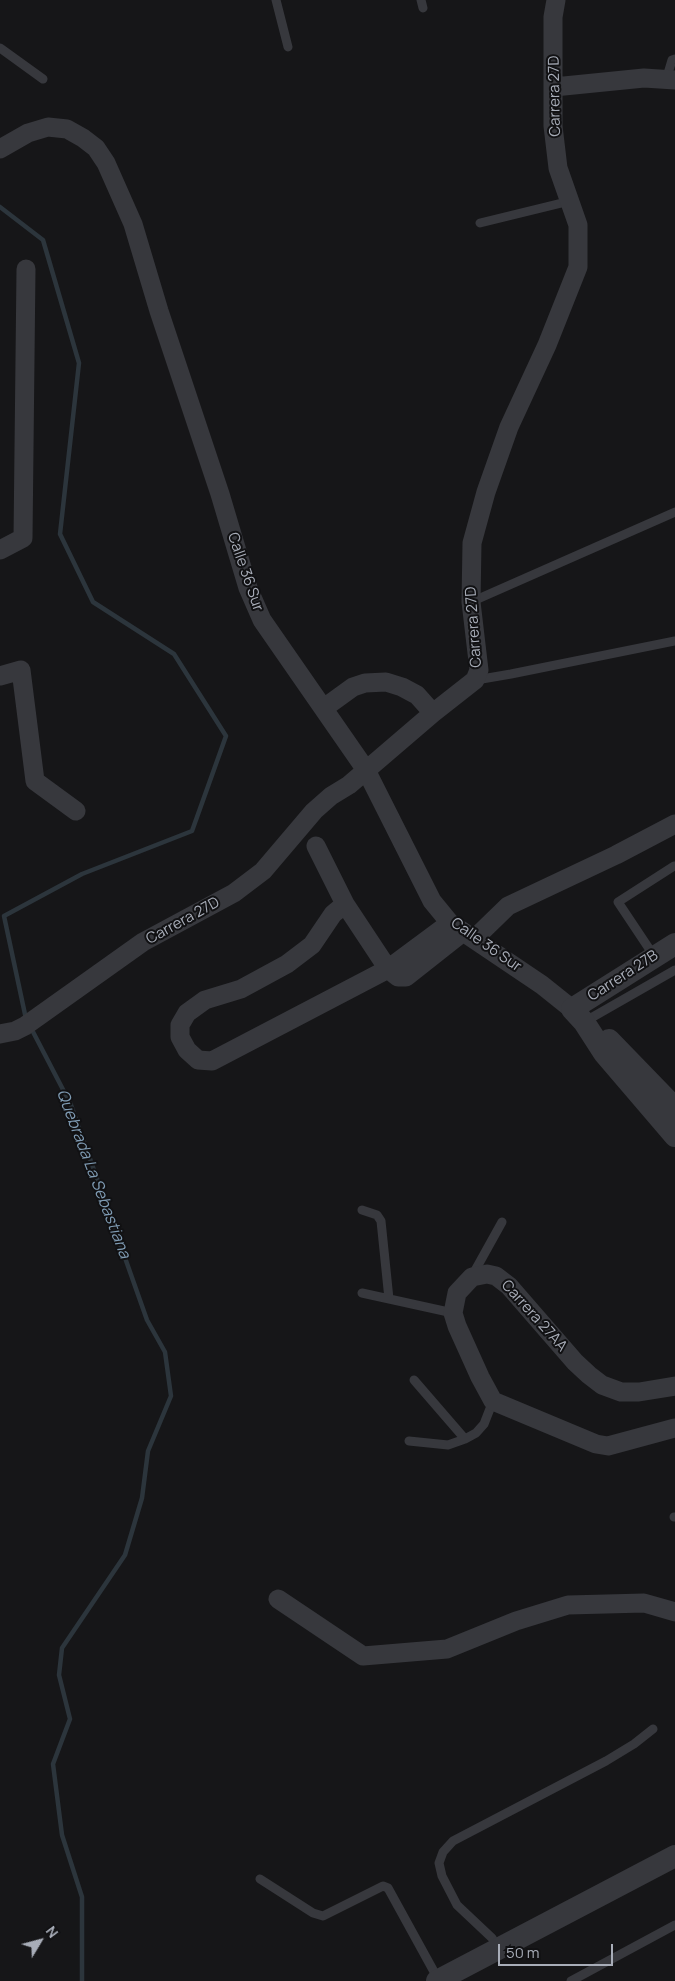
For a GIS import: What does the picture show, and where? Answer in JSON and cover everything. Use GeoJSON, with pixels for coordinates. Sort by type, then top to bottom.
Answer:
{"type":"FeatureCollection","features":[{"type":"Feature","properties":{"kind":"street","name":"Carrera 27D"},"geometry":{"type":"LineString","coordinates":[[0,1034],[15,1031],[25,1026],[143,942],[234,893],[263,871],[314,811],[331,796],[349,785],[433,713],[475,680],[479,670],[471,602],[472,543],[486,492],[509,427],[547,345],[578,267],[578,225],[558,168],[553,126],[553,17],[556,0]]}},
{"type":"Feature","properties":{"kind":"street"},"geometry":{"type":"LineString","coordinates":[[554,87],[644,78],[671,80]]}},
{"type":"Feature","properties":{"kind":"street","name":"Calle 36 Sur"},"geometry":{"type":"LineString","coordinates":[[0,149],[28,133],[48,127],[67,129],[96,148],[106,162],[132,224],[220,494],[248,588],[262,620],[278,646],[324,708],[366,770],[432,901],[463,931],[542,985],[578,1016],[615,1043],[675,1108]]}},
{"type":"Feature","properties":{"kind":"street"},"geometry":{"type":"LineString","coordinates":[[0,550],[23,538],[26,269]]}},
{"type":"Feature","properties":{"kind":"street"},"geometry":{"type":"LineString","coordinates":[[0,676],[21,670],[36,781],[76,811]]}},
{"type":"Feature","properties":{"kind":"street"},"geometry":{"type":"LineString","coordinates":[[324,708],[353,687],[366,683],[386,682],[402,687],[417,695],[433,713]]}},
{"type":"Feature","properties":{"kind":"street"},"geometry":{"type":"LineString","coordinates":[[345,904],[333,914],[312,945],[287,964],[241,989],[205,1000],[186,1013],[180,1025],[180,1037],[188,1050],[198,1060],[212,1061],[508,906],[616,855],[675,824]]}},
{"type":"Feature","properties":{"kind":"street"},"geometry":{"type":"LineString","coordinates":[[316,846],[345,904],[388,969]]}},
{"type":"Feature","properties":{"kind":"street","name":"Carrera 27B"},"geometry":{"type":"LineString","coordinates":[[578,1016],[654,956],[675,944]]}},
{"type":"Feature","properties":{"kind":"street","name":"Calle 36 Sur"},"geometry":{"type":"LineString","coordinates":[[578,1016],[604,1053],[675,1136]]}},
{"type":"Feature","properties":{"kind":"street","name":"Carrera 27AA"},"geometry":{"type":"LineString","coordinates":[[472,1277],[487,1274],[503,1280],[575,1362],[602,1385],[621,1392],[639,1392],[675,1386]]}},
{"type":"Feature","properties":{"kind":"street"},"geometry":{"type":"LineString","coordinates":[[472,1277],[457,1293],[453,1313],[480,1377],[494,1401],[596,1444],[608,1446],[675,1428]]}},
{"type":"Feature","properties":{"kind":"street"},"geometry":{"type":"LineString","coordinates":[[278,1599],[363,1656],[447,1649],[516,1621],[568,1605],[644,1603],[675,1612]]}},
{"type":"Feature","properties":{"kind":"street"},"geometry":{"type":"LineString","coordinates":[[438,1981],[675,1856]]}},
{"type":"Feature","properties":{"kind":"lane"},"geometry":{"type":"LineString","coordinates":[[276,0],[288,47]]}},
{"type":"Feature","properties":{"kind":"lane"},"geometry":{"type":"LineString","coordinates":[[0,48],[43,79]]}},
{"type":"Feature","properties":{"kind":"lane"},"geometry":{"type":"LineString","coordinates":[[671,80],[672,60],[675,59]]}},
{"type":"Feature","properties":{"kind":"lane"},"geometry":{"type":"LineString","coordinates":[[480,223],[570,201]]}},
{"type":"Feature","properties":{"kind":"lane"},"geometry":{"type":"LineString","coordinates":[[471,602],[675,512]]}},
{"type":"Feature","properties":{"kind":"lane"},"geometry":{"type":"LineString","coordinates":[[475,680],[675,641]]}},
{"type":"Feature","properties":{"kind":"lane"},"geometry":{"type":"LineString","coordinates":[[654,956],[618,902],[674,866]]}},
{"type":"Feature","properties":{"kind":"lane"},"geometry":{"type":"LineString","coordinates":[[578,1016],[675,970]]}},
{"type":"Feature","properties":{"kind":"lane"},"geometry":{"type":"LineString","coordinates":[[362,1210],[377,1215],[381,1221],[389,1299]]}},
{"type":"Feature","properties":{"kind":"lane"},"geometry":{"type":"LineString","coordinates":[[472,1277],[502,1222]]}},
{"type":"Feature","properties":{"kind":"lane"},"geometry":{"type":"LineString","coordinates":[[362,1293],[453,1313]]}},
{"type":"Feature","properties":{"kind":"lane"},"geometry":{"type":"LineString","coordinates":[[414,1380],[465,1439]]}},
{"type":"Feature","properties":{"kind":"lane"},"geometry":{"type":"LineString","coordinates":[[409,1440],[448,1445],[465,1439],[484,1424],[494,1401]]}},
{"type":"Feature","properties":{"kind":"lane"},"geometry":{"type":"LineString","coordinates":[[499,1949],[492,1938],[457,1905],[442,1876],[439,1863],[443,1852],[453,1841],[606,1761],[634,1744],[653,1729]]}},
{"type":"Feature","properties":{"kind":"lane"},"geometry":{"type":"LineString","coordinates":[[260,1879],[312,1913],[323,1916],[383,1886],[388,1888],[438,1981]]}},
{"type":"Feature","properties":{"kind":"lane"},"geometry":{"type":"LineString","coordinates":[[570,1981],[675,1924]]}},
{"type":"Feature","properties":{"kind":"waterway","name":"Quebrada La Sebastiana"},"geometry":{"type":"LineString","coordinates":[[0,207],[43,240],[79,363],[60,534],[93,602],[174,654],[226,736],[192,831],[82,874],[4,916],[26,1019]]}},
{"type":"Feature","properties":{"kind":"waterway"},"geometry":{"type":"LineString","coordinates":[[31,1028],[71,1105],[147,1320],[165,1352],[171,1396],[148,1451],[142,1498],[125,1555],[62,1648],[59,1675],[70,1719],[53,1764],[62,1835],[82,1897],[82,1981]]}}]}
